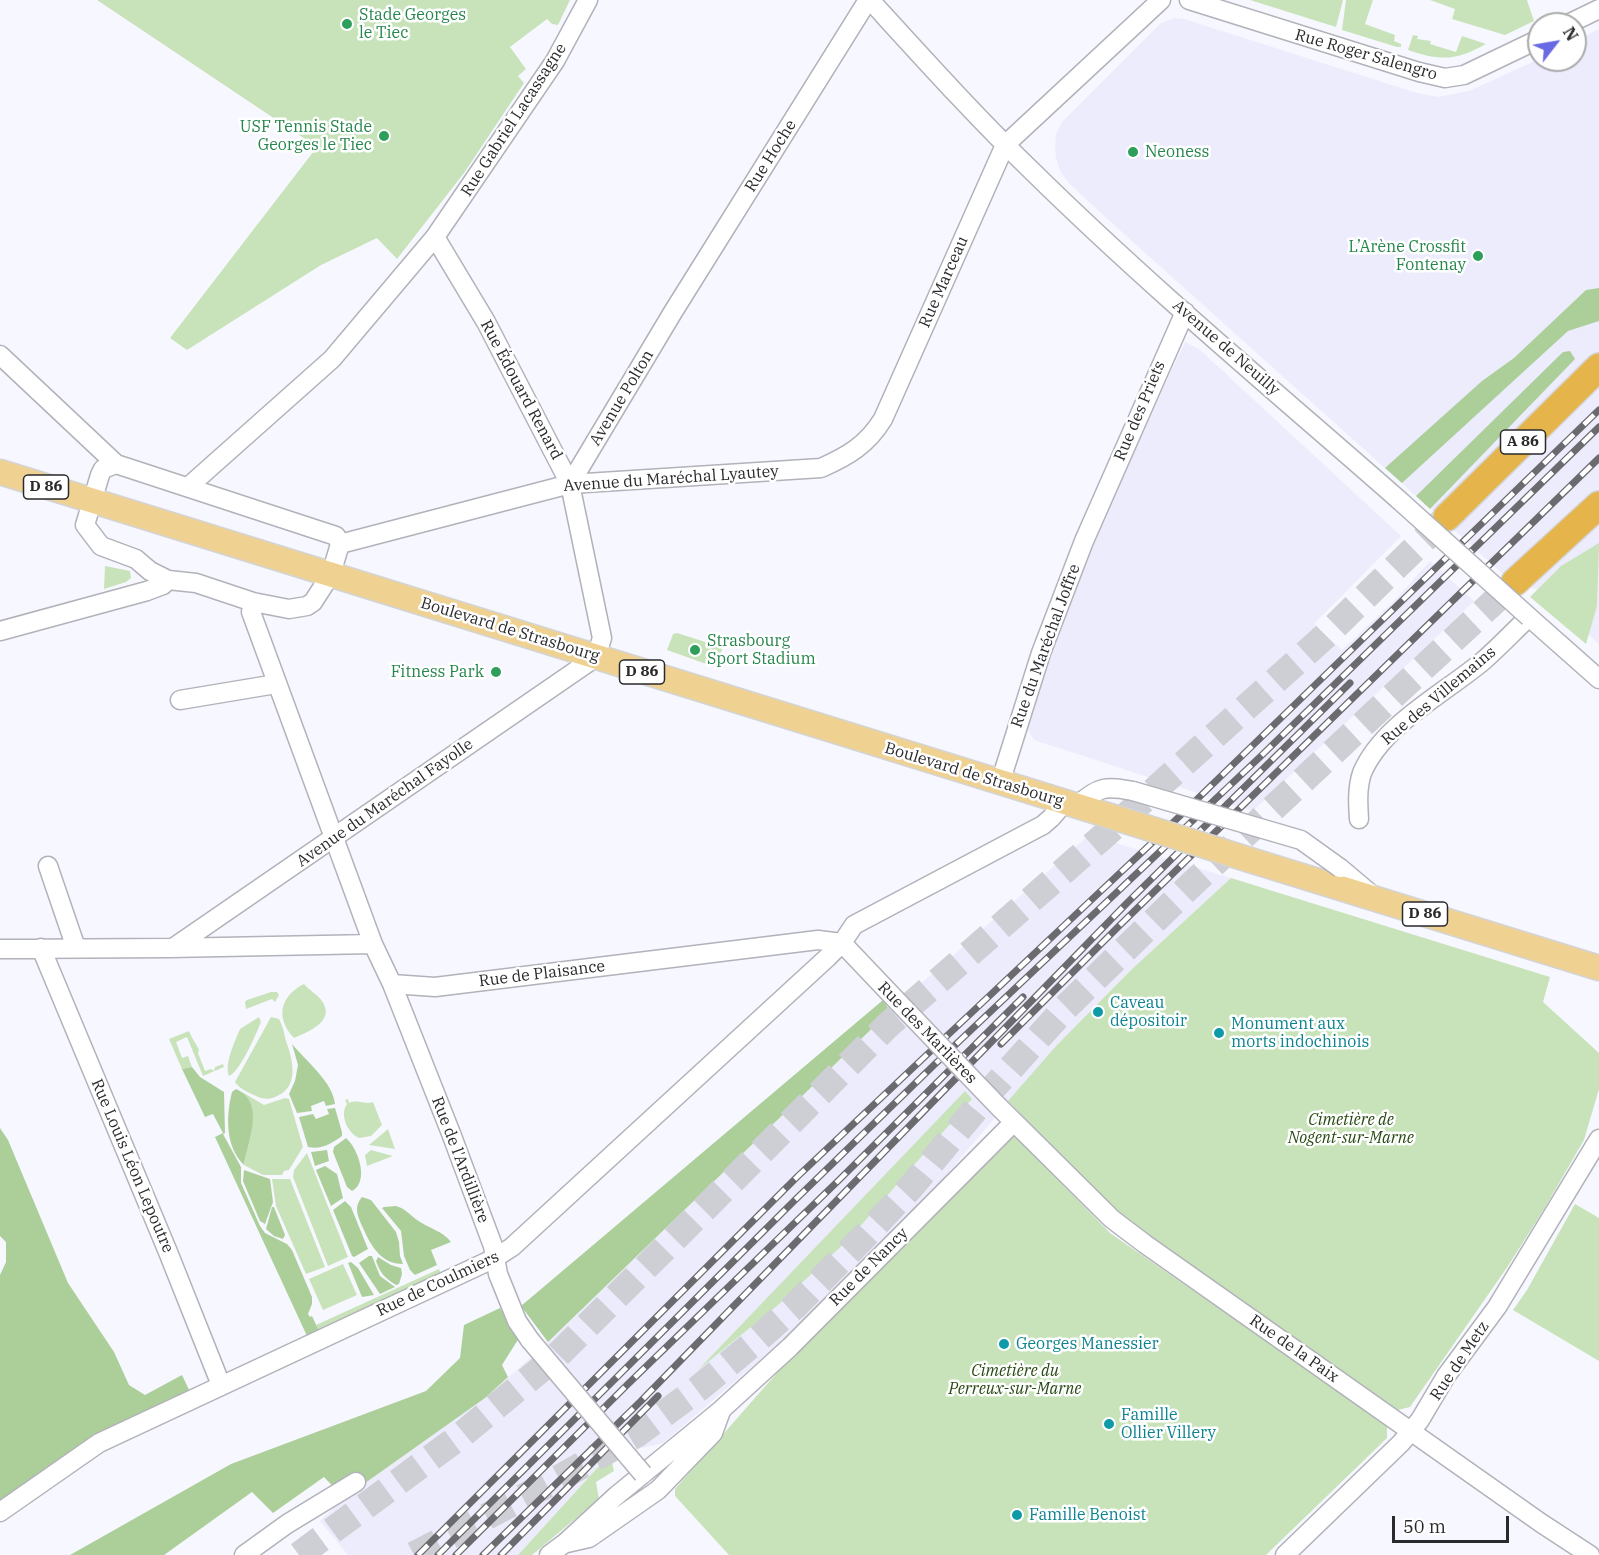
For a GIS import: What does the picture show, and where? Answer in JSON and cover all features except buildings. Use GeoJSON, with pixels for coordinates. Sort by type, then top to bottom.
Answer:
{"type":"FeatureCollection","features":[{"type":"Feature","properties":{"kind":"highway","name":"A 86"},"geometry":{"type":"LineString","coordinates":[[1447,517],[1599,367]]}},
{"type":"Feature","properties":{"kind":"highway"},"geometry":{"type":"LineString","coordinates":[[1515,582],[1599,505]]}},
{"type":"Feature","properties":{"kind":"main road","name":"Boulevard de Strasbourg"},"geometry":{"type":"LineString","coordinates":[[0,472],[1375,899]]}},
{"type":"Feature","properties":{"kind":"main road","name":"D 86"},"geometry":{"type":"LineString","coordinates":[[1375,899],[1599,968]]}},
{"type":"Feature","properties":{"kind":"street","name":"Rue Gabriel Lacassagne"},"geometry":{"type":"LineString","coordinates":[[188,487],[332,359],[435,237],[555,61],[588,0]]}},
{"type":"Feature","properties":{"kind":"street","name":"Avenue de Neuilly"},"geometry":{"type":"LineString","coordinates":[[869,0],[1005,145],[1109,245],[1599,679]]}},
{"type":"Feature","properties":{"kind":"street","name":"Rue Hoche"},"geometry":{"type":"LineString","coordinates":[[673,312],[869,0]]}},
{"type":"Feature","properties":{"kind":"street"},"geometry":{"type":"LineString","coordinates":[[1005,145],[1161,0]]}},
{"type":"Feature","properties":{"kind":"street","name":"Rue Roger Salengro"},"geometry":{"type":"LineString","coordinates":[[1189,0],[1408,69],[1445,78],[1464,75],[1527,45]]}},
{"type":"Feature","properties":{"kind":"street","name":"Rue Marceau"},"geometry":{"type":"LineString","coordinates":[[883,419],[1005,145]]}},
{"type":"Feature","properties":{"kind":"street","name":"Rue Édouard Renard"},"geometry":{"type":"LineString","coordinates":[[435,237],[486,322],[570,484],[602,638],[596,657]]}},
{"type":"Feature","properties":{"kind":"street","name":"Avenue Polton"},"geometry":{"type":"LineString","coordinates":[[570,484],[673,312]]}},
{"type":"Feature","properties":{"kind":"street","name":"Rue des Priets"},"geometry":{"type":"LineString","coordinates":[[1097,510],[1185,312]]}},
{"type":"Feature","properties":{"kind":"street"},"geometry":{"type":"LineString","coordinates":[[0,355],[116,464],[336,536],[340,544],[331,574],[313,602],[307,606],[289,609],[253,602],[196,583],[168,580],[150,571],[136,559],[101,546],[85,525],[103,469],[116,464]]}},
{"type":"Feature","properties":{"kind":"street","name":"Avenue du Maréchal Lyautey"},"geometry":{"type":"LineString","coordinates":[[340,544],[570,484],[821,468],[848,456],[875,432],[883,419]]}},
{"type":"Feature","properties":{"kind":"street","name":"Rue du Maréchal Joffre"},"geometry":{"type":"LineString","coordinates":[[1000,783],[1041,653],[1097,510]]}},
{"type":"Feature","properties":{"kind":"street"},"geometry":{"type":"LineString","coordinates":[[0,631],[143,592],[163,585],[168,580]]}},
{"type":"Feature","properties":{"kind":"street"},"geometry":{"type":"LineString","coordinates":[[253,602],[251,612],[276,684],[373,944],[392,984]]}},
{"type":"Feature","properties":{"kind":"street","name":"Rue des Villemains"},"geometry":{"type":"LineString","coordinates":[[1359,819],[1358,794],[1362,774],[1380,744],[1441,691],[1482,662],[1529,616]]}},
{"type":"Feature","properties":{"kind":"street","name":"Avenue du Maréchal Fayolle"},"geometry":{"type":"LineString","coordinates":[[173,948],[596,657]]}},
{"type":"Feature","properties":{"kind":"street"},"geometry":{"type":"LineString","coordinates":[[180,700],[276,684]]}},
{"type":"Feature","properties":{"kind":"street"},"geometry":{"type":"LineString","coordinates":[[842,943],[854,925],[1043,825],[1071,804],[1110,787],[1301,840],[1340,868],[1375,899]]}},
{"type":"Feature","properties":{"kind":"street"},"geometry":{"type":"LineString","coordinates":[[48,866],[76,948]]}},
{"type":"Feature","properties":{"kind":"street","name":"Rue de Plaisance"},"geometry":{"type":"LineString","coordinates":[[392,984],[435,987],[818,940],[842,943]]}},
{"type":"Feature","properties":{"kind":"street","name":"Rue des Marlières"},"geometry":{"type":"LineString","coordinates":[[842,943],[1014,1122]]}},
{"type":"Feature","properties":{"kind":"street","name":"Rue de Coulmiers"},"geometry":{"type":"LineString","coordinates":[[0,1512],[99,1443],[495,1258],[512,1247],[842,943]]}},
{"type":"Feature","properties":{"kind":"street"},"geometry":{"type":"LineString","coordinates":[[0,949],[373,944]]}},
{"type":"Feature","properties":{"kind":"street","name":"Rue Louis Léon Lepoutre"},"geometry":{"type":"LineString","coordinates":[[41,948],[221,1385]]}},
{"type":"Feature","properties":{"kind":"street","name":"Rue de l'Ardillière"},"geometry":{"type":"LineString","coordinates":[[392,984],[493,1246],[498,1274],[517,1321],[530,1340],[643,1474]]}},
{"type":"Feature","properties":{"kind":"street","name":"Rue de Nancy"},"geometry":{"type":"LineString","coordinates":[[549,1555],[721,1410],[790,1347],[1014,1122]]}},
{"type":"Feature","properties":{"kind":"street","name":"Rue de la Paix"},"geometry":{"type":"LineString","coordinates":[[1014,1122],[1112,1219],[1145,1244],[1541,1523],[1590,1555]]}},
{"type":"Feature","properties":{"kind":"street","name":"Rue de Metz"},"geometry":{"type":"LineString","coordinates":[[1285,1555],[1412,1430],[1446,1376],[1497,1307],[1599,1139]]}},
{"type":"Feature","properties":{"kind":"street","name":"Rue de Nancy"},"geometry":{"type":"LineString","coordinates":[[565,1543],[589,1538],[658,1490],[713,1433],[721,1410]]}},
{"type":"Feature","properties":{"kind":"street"},"geometry":{"type":"LineString","coordinates":[[244,1555],[287,1524],[356,1482]]}},
{"type":"Feature","properties":{"kind":"shaded area"},"geometry":{"type":"Polygon","coordinates":[[[1175,18],[1184,19],[1417,93],[1438,97],[1469,91],[1527,64],[1527,72],[1587,72],[1587,35],[1599,29],[1599,644],[1542,592],[1503,574],[1104,216],[1069,183],[1060,171],[1055,146],[1056,134],[1062,122],[1161,23],[1175,18]]]}},
{"type":"Feature","properties":{"kind":"shaded area"},"geometry":{"type":"Polygon","coordinates":[[[1185,342],[1199,349],[1401,536],[1314,624],[1342,650],[1395,600],[1430,561],[1474,601],[1253,811],[1034,740],[1025,725],[1108,505],[1185,342]]]}},
{"type":"Feature","properties":{"kind":"shaded area"},"geometry":{"type":"Polygon","coordinates":[[[1089,835],[1231,878],[1131,970],[1056,1046],[931,1193],[780,1343],[663,1443],[643,1448],[627,1442],[610,1454],[518,1555],[348,1555],[320,1521],[344,1498],[485,1398],[548,1342],[890,1011],[1089,835]]]}},
{"type":"Feature","properties":{"kind":"green space"},"geometry":{"type":"Polygon","coordinates":[[[97,0],[570,0],[558,25],[552,24],[547,19],[510,47],[526,69],[518,76],[524,83],[464,173],[397,259],[377,238],[321,265],[187,350],[170,338],[317,147],[97,0]]]}},
{"type":"Feature","properties":{"kind":"green space"},"geometry":{"type":"Polygon","coordinates":[[[1250,0],[1343,0],[1336,27],[1250,0]]]}},
{"type":"Feature","properties":{"kind":"green space"},"geometry":{"type":"Polygon","coordinates":[[[1346,0],[1373,0],[1365,24],[1395,35],[1394,41],[1401,44],[1401,47],[1342,30],[1346,0]]]}},
{"type":"Feature","properties":{"kind":"green space"},"geometry":{"type":"Polygon","coordinates":[[[1430,0],[1527,0],[1531,12],[1527,12],[1527,24],[1505,35],[1452,19],[1455,9],[1430,0]]]}},
{"type":"Feature","properties":{"kind":"green space"},"geometry":{"type":"Polygon","coordinates":[[[1413,35],[1418,36],[1417,39],[1431,41],[1430,44],[1456,52],[1462,36],[1486,44],[1466,54],[1448,58],[1429,56],[1408,50],[1413,35]]]}},
{"type":"Feature","properties":{"kind":"green space"},"geometry":{"type":"Polygon","coordinates":[[[1599,288],[1599,321],[1568,331],[1402,483],[1385,468],[1482,381],[1514,358],[1586,290],[1599,288]]]}},
{"type":"Feature","properties":{"kind":"green space"},"geometry":{"type":"Polygon","coordinates":[[[1570,351],[1575,359],[1430,509],[1416,496],[1563,352],[1570,351]]]}},
{"type":"Feature","properties":{"kind":"green space"},"geometry":{"type":"Polygon","coordinates":[[[1599,543],[1597,606],[1586,644],[1530,597],[1561,566],[1599,543]]]}},
{"type":"Feature","properties":{"kind":"green space"},"geometry":{"type":"Polygon","coordinates":[[[105,566],[130,571],[131,578],[126,582],[104,589],[105,566]]]}},
{"type":"Feature","properties":{"kind":"green space","name":"Strasbourg Sport Stadium"},"geometry":{"type":"Polygon","coordinates":[[[677,633],[722,649],[717,665],[712,666],[667,650],[673,634],[677,633]]]}},
{"type":"Feature","properties":{"kind":"green space","name":"Cimetière de Nogent-sur-Marne"},"geometry":{"type":"Polygon","coordinates":[[[1231,878],[1550,977],[1543,1002],[1599,1053],[1599,1089],[1584,1140],[1508,1266],[1410,1407],[1398,1410],[1122,1217],[1008,1101],[1056,1046],[1131,970],[1231,878]]]}},
{"type":"Feature","properties":{"kind":"green space"},"geometry":{"type":"Polygon","coordinates":[[[304,984],[322,1001],[326,1014],[318,1025],[294,1038],[284,1023],[283,1008],[290,995],[304,984]]]}},
{"type":"Feature","properties":{"kind":"green space"},"geometry":{"type":"Polygon","coordinates":[[[277,992],[279,995],[275,1002],[272,999],[246,1009],[247,1000],[277,992]]]}},
{"type":"Feature","properties":{"kind":"green space"},"geometry":{"type":"Polygon","coordinates":[[[883,1000],[890,1011],[548,1342],[521,1306],[883,1000]]]}},
{"type":"Feature","properties":{"kind":"green space"},"geometry":{"type":"Polygon","coordinates":[[[259,1017],[261,1022],[247,1052],[238,1068],[229,1076],[229,1059],[240,1029],[259,1017]]]}},
{"type":"Feature","properties":{"kind":"green space"},"geometry":{"type":"Polygon","coordinates":[[[271,1017],[279,1019],[282,1024],[291,1056],[292,1073],[288,1087],[283,1093],[264,1099],[246,1091],[235,1082],[271,1017]]]}},
{"type":"Feature","properties":{"kind":"green space"},"geometry":{"type":"Polygon","coordinates":[[[189,1031],[199,1050],[205,1071],[211,1069],[214,1071],[215,1067],[223,1064],[224,1067],[203,1076],[187,1037],[176,1042],[182,1058],[188,1056],[192,1067],[182,1069],[169,1039],[189,1031]]]}},
{"type":"Feature","properties":{"kind":"green space"},"geometry":{"type":"Polygon","coordinates":[[[292,1044],[324,1080],[335,1104],[326,1106],[324,1101],[311,1106],[312,1111],[297,1113],[289,1094],[295,1081],[298,1065],[292,1044]]]}},
{"type":"Feature","properties":{"kind":"green space"},"geometry":{"type":"Polygon","coordinates":[[[192,1067],[200,1077],[224,1092],[225,1133],[223,1134],[241,1167],[241,1183],[265,1233],[287,1244],[292,1250],[312,1297],[308,1314],[312,1316],[319,1331],[307,1336],[215,1137],[223,1133],[213,1114],[205,1117],[182,1069],[192,1067]]]}},
{"type":"Feature","properties":{"kind":"green space"},"geometry":{"type":"Polygon","coordinates":[[[236,1089],[245,1095],[253,1113],[244,1165],[233,1149],[228,1121],[232,1092],[236,1089]]]}},
{"type":"Feature","properties":{"kind":"green space"},"geometry":{"type":"Polygon","coordinates":[[[965,1091],[972,1099],[849,1239],[778,1305],[698,1370],[965,1091]]]}},
{"type":"Feature","properties":{"kind":"green space"},"geometry":{"type":"Polygon","coordinates":[[[242,1092],[264,1105],[285,1098],[289,1099],[303,1147],[289,1170],[284,1171],[282,1175],[263,1175],[244,1165],[251,1136],[252,1120],[248,1102],[242,1092]]]}},
{"type":"Feature","properties":{"kind":"green space"},"geometry":{"type":"Polygon","coordinates":[[[348,1099],[349,1103],[373,1102],[382,1125],[371,1136],[359,1138],[348,1128],[344,1113],[347,1104],[345,1100],[348,1099]]]}},
{"type":"Feature","properties":{"kind":"green space"},"geometry":{"type":"Polygon","coordinates":[[[335,1108],[342,1136],[326,1146],[308,1147],[299,1117],[313,1114],[316,1119],[329,1114],[327,1109],[335,1108]]]}},
{"type":"Feature","properties":{"kind":"green space"},"geometry":{"type":"Polygon","coordinates":[[[0,1128],[8,1140],[68,1283],[114,1352],[129,1385],[145,1395],[182,1375],[191,1394],[0,1504],[0,1275],[6,1262],[6,1242],[0,1236],[0,1128]]]}},
{"type":"Feature","properties":{"kind":"green space"},"geometry":{"type":"Polygon","coordinates":[[[388,1129],[395,1149],[369,1145],[388,1129]]]}},
{"type":"Feature","properties":{"kind":"green space","name":"Cimetière du Perreux-sur-Marne"},"geometry":{"type":"Polygon","coordinates":[[[1014,1135],[1110,1233],[1387,1425],[1387,1438],[1266,1555],[729,1555],[675,1496],[675,1489],[797,1350],[1014,1135]]]}},
{"type":"Feature","properties":{"kind":"green space"},"geometry":{"type":"Polygon","coordinates":[[[346,1138],[355,1149],[361,1173],[357,1187],[352,1191],[347,1187],[333,1152],[334,1147],[346,1138]]]}},
{"type":"Feature","properties":{"kind":"green space"},"geometry":{"type":"Polygon","coordinates":[[[327,1150],[329,1161],[315,1166],[311,1152],[327,1150]]]}},
{"type":"Feature","properties":{"kind":"green space"},"geometry":{"type":"Polygon","coordinates":[[[371,1150],[393,1156],[367,1166],[365,1155],[371,1150]]]}},
{"type":"Feature","properties":{"kind":"green space"},"geometry":{"type":"Polygon","coordinates":[[[307,1153],[348,1257],[328,1266],[293,1177],[294,1170],[307,1153]]]}},
{"type":"Feature","properties":{"kind":"green space"},"geometry":{"type":"Polygon","coordinates":[[[325,1166],[337,1174],[343,1198],[331,1206],[316,1170],[325,1166]]]}},
{"type":"Feature","properties":{"kind":"green space"},"geometry":{"type":"Polygon","coordinates":[[[244,1170],[270,1179],[273,1202],[265,1224],[260,1221],[243,1181],[244,1170]]]}},
{"type":"Feature","properties":{"kind":"green space"},"geometry":{"type":"Polygon","coordinates":[[[272,1179],[290,1179],[325,1267],[306,1274],[276,1206],[272,1179]]]}},
{"type":"Feature","properties":{"kind":"green space"},"geometry":{"type":"Polygon","coordinates":[[[362,1197],[371,1200],[396,1232],[403,1264],[383,1257],[370,1241],[357,1212],[362,1197]]]}},
{"type":"Feature","properties":{"kind":"green space"},"geometry":{"type":"Polygon","coordinates":[[[345,1201],[351,1207],[368,1249],[354,1257],[333,1210],[345,1201]]]}},
{"type":"Feature","properties":{"kind":"green space"},"geometry":{"type":"Polygon","coordinates":[[[1575,1204],[1599,1218],[1599,1361],[1513,1310],[1527,1290],[1575,1204]]]}},
{"type":"Feature","properties":{"kind":"green space"},"geometry":{"type":"Polygon","coordinates":[[[396,1206],[444,1235],[451,1242],[431,1250],[437,1265],[415,1275],[410,1270],[404,1256],[401,1231],[382,1208],[396,1206]]]}},
{"type":"Feature","properties":{"kind":"green space"},"geometry":{"type":"Polygon","coordinates":[[[272,1207],[274,1207],[285,1235],[283,1239],[274,1236],[266,1229],[272,1207]]]}},
{"type":"Feature","properties":{"kind":"green space"},"geometry":{"type":"Polygon","coordinates":[[[372,1256],[380,1276],[395,1287],[380,1294],[359,1263],[372,1256]]]}},
{"type":"Feature","properties":{"kind":"green space"},"geometry":{"type":"Polygon","coordinates":[[[378,1257],[401,1268],[399,1284],[396,1285],[383,1275],[376,1261],[378,1257]]]}},
{"type":"Feature","properties":{"kind":"green space"},"geometry":{"type":"Polygon","coordinates":[[[351,1262],[358,1268],[374,1295],[362,1297],[348,1263],[351,1262]]]}},
{"type":"Feature","properties":{"kind":"green space"},"geometry":{"type":"Polygon","coordinates":[[[343,1264],[357,1295],[323,1310],[309,1279],[343,1264]]]}},
{"type":"Feature","properties":{"kind":"green space"},"geometry":{"type":"Polygon","coordinates":[[[439,1269],[442,1275],[319,1331],[316,1325],[439,1269]]]}},
{"type":"Feature","properties":{"kind":"green space"},"geometry":{"type":"Polygon","coordinates":[[[500,1308],[519,1338],[502,1365],[508,1377],[485,1398],[344,1498],[324,1477],[273,1513],[252,1492],[164,1555],[70,1555],[231,1464],[426,1391],[460,1358],[464,1325],[500,1308]]]}},
{"type":"Feature","properties":{"kind":"green space"},"geometry":{"type":"Polygon","coordinates":[[[610,1454],[614,1471],[596,1482],[599,1499],[532,1555],[518,1555],[610,1454]]]}},
{"type":"Feature","properties":{"kind":"tunnel"},"geometry":{"type":"LineString","coordinates":[[299,1555],[459,1437],[558,1355],[887,1026],[1107,833],[1324,637],[1447,517]]}},
{"type":"Feature","properties":{"kind":"tunnel"},"geometry":{"type":"LineString","coordinates":[[414,1555],[637,1434],[699,1388],[750,1346],[795,1306],[911,1187],[993,1088],[1065,1008],[1191,885],[1515,582]]}},
{"type":"Feature","properties":{"kind":"railway"},"geometry":{"type":"LineString","coordinates":[[418,1555],[798,1176],[1155,840],[1599,410]]}},
{"type":"Feature","properties":{"kind":"railway"},"geometry":{"type":"LineString","coordinates":[[438,1555],[795,1200],[934,1065],[1261,756],[1599,427]]}},
{"type":"Feature","properties":{"kind":"railway"},"geometry":{"type":"LineString","coordinates":[[1001,1044],[1599,458]]}},
{"type":"Feature","properties":{"kind":"railway"},"geometry":{"type":"LineString","coordinates":[[483,1555],[641,1401],[1127,903],[1350,683]]}},
{"type":"Feature","properties":{"kind":"railway"},"geometry":{"type":"LineString","coordinates":[[456,1555],[1023,997]]}},
{"type":"Feature","properties":{"kind":"railway"},"geometry":{"type":"LineString","coordinates":[[501,1555],[658,1396]]}},
{"type":"Feature","properties":{"kind":"place","name":"Stade Georges le Tiec"},"geometry":{"type":"Point","coordinates":[347,24]}},
{"type":"Feature","properties":{"kind":"place","name":"USF Tennis Stade Georges le Tiec"},"geometry":{"type":"Point","coordinates":[384,136]}},
{"type":"Feature","properties":{"kind":"place","name":"Neoness"},"geometry":{"type":"Point","coordinates":[1133,152]}},
{"type":"Feature","properties":{"kind":"place","name":"L’Arène Crossfit Fontenay"},"geometry":{"type":"Point","coordinates":[1478,256]}},
{"type":"Feature","properties":{"kind":"place","name":"Strasbourg Sport Stadium"},"geometry":{"type":"Point","coordinates":[695,650]}},
{"type":"Feature","properties":{"kind":"place","name":"Fitness Park"},"geometry":{"type":"Point","coordinates":[496,672]}},
{"type":"Feature","properties":{"kind":"place","name":"Caveau dépositoir"},"geometry":{"type":"Point","coordinates":[1098,1012]}},
{"type":"Feature","properties":{"kind":"place","name":"Monument aux morts indochinois"},"geometry":{"type":"Point","coordinates":[1219,1033]}},
{"type":"Feature","properties":{"kind":"place","name":"Georges Manessier"},"geometry":{"type":"Point","coordinates":[1004,1344]}},
{"type":"Feature","properties":{"kind":"place","name":"Famille Ollier Villery"},"geometry":{"type":"Point","coordinates":[1109,1424]}},
{"type":"Feature","properties":{"kind":"place","name":"Famille Benoist"},"geometry":{"type":"Point","coordinates":[1017,1515]}}]}
